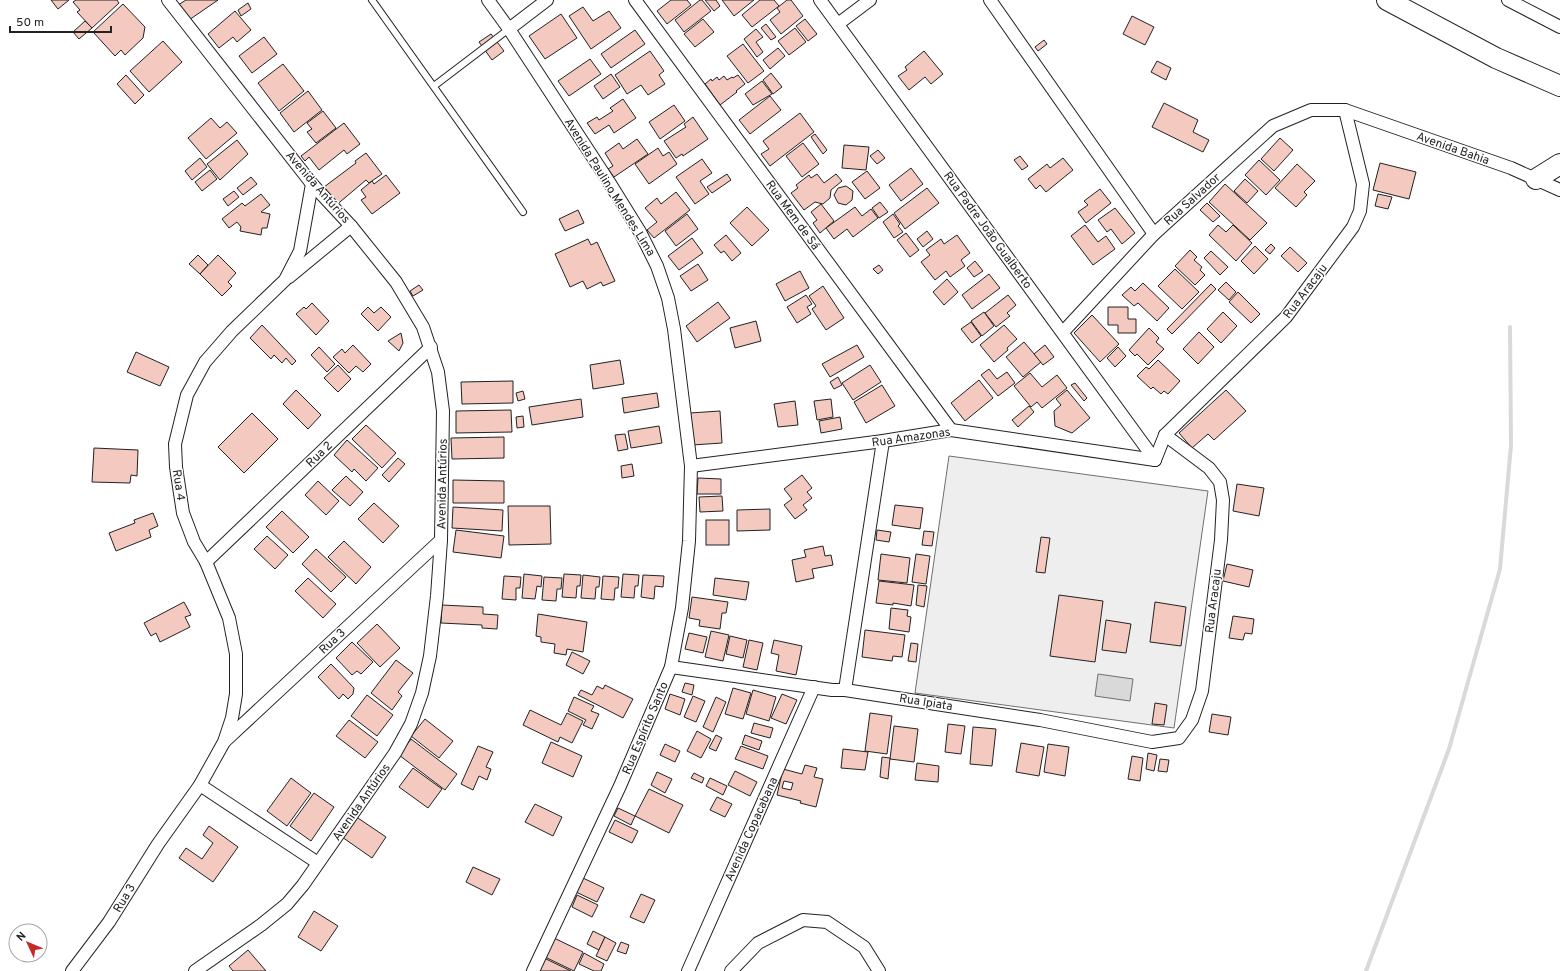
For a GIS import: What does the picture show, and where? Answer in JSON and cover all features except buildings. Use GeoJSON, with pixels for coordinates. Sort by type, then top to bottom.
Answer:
{"type":"FeatureCollection","features":[{"type":"Feature","properties":{"kind":"highway"},"geometry":{"type":"LineString","coordinates":[[1387,0],[1496,58],[1560,86]]}},
{"type":"Feature","properties":{"kind":"highway"},"geometry":{"type":"LineString","coordinates":[[1536,179],[1560,164]]}},
{"type":"Feature","properties":{"kind":"street","name":"Avenida Antúrios"},"geometry":{"type":"LineString","coordinates":[[168,0],[312,184],[351,226],[396,282],[423,327],[431,347],[438,372],[443,411],[441,540],[438,596],[430,656],[422,693],[411,724],[395,753],[303,885],[282,908],[261,925],[195,971]]}},
{"type":"Feature","properties":{"kind":"street","name":"Avenida Paulino Mendes Lima"},"geometry":{"type":"LineString","coordinates":[[488,0],[509,29],[623,204],[640,232],[657,266],[668,298],[674,329],[691,466]]}},
{"type":"Feature","properties":{"kind":"street"},"geometry":{"type":"LineString","coordinates":[[509,29],[547,0]]}},
{"type":"Feature","properties":{"kind":"street","name":"Rua Mem de Sá"},"geometry":{"type":"LineString","coordinates":[[635,0],[951,430]]}},
{"type":"Feature","properties":{"kind":"street","name":"Rua Padre João Gualberto"},"geometry":{"type":"LineString","coordinates":[[820,0],[1155,460]]}},
{"type":"Feature","properties":{"kind":"street"},"geometry":{"type":"LineString","coordinates":[[838,24],[870,0]]}},
{"type":"Feature","properties":{"kind":"street"},"geometry":{"type":"LineString","coordinates":[[990,0],[1154,234]]}},
{"type":"Feature","properties":{"kind":"street"},"geometry":{"type":"LineString","coordinates":[[1508,0],[1560,27]]}},
{"type":"Feature","properties":{"kind":"street","name":"Rua Salvador"},"geometry":{"type":"LineString","coordinates":[[1062,332],[1154,234],[1273,126],[1311,110],[1345,110]]}},
{"type":"Feature","properties":{"kind":"street","name":"Avenida Bahia"},"geometry":{"type":"LineString","coordinates":[[1345,110],[1511,168],[1560,190]]}},
{"type":"Feature","properties":{"kind":"street","name":"Rua Aracaju"},"geometry":{"type":"LineString","coordinates":[[1155,460],[1165,435],[1286,317],[1353,227],[1360,211],[1363,184],[1345,110]]}},
{"type":"Feature","properties":{"kind":"street","name":"Rua 4"},"geometry":{"type":"LineString","coordinates":[[285,280],[300,251],[312,184]]}},
{"type":"Feature","properties":{"kind":"street","name":"Rua 4"},"geometry":{"type":"LineString","coordinates":[[232,718],[236,694],[236,654],[229,618],[206,562],[194,542],[183,513],[175,459],[175,444],[180,419],[187,395],[205,362],[232,331],[285,280],[351,226]]}},
{"type":"Feature","properties":{"kind":"street","name":"Rua 2"},"geometry":{"type":"LineString","coordinates":[[206,562],[431,347]]}},
{"type":"Feature","properties":{"kind":"street","name":"Rua Amazonas"},"geometry":{"type":"LineString","coordinates":[[691,466],[883,441],[951,430],[1155,460]]}},
{"type":"Feature","properties":{"kind":"street","name":"Rua Aracaju"},"geometry":{"type":"LineString","coordinates":[[1165,435],[1209,468],[1220,482],[1224,500],[1221,540],[1202,691],[1192,720],[1178,738]]}},
{"type":"Feature","properties":{"kind":"street"},"geometry":{"type":"LineString","coordinates":[[845,690],[883,441]]}},
{"type":"Feature","properties":{"kind":"street","name":"Rua Espírito Santo"},"geometry":{"type":"LineString","coordinates":[[533,971],[620,786],[671,668],[682,608],[689,541],[691,466]]}},
{"type":"Feature","properties":{"kind":"street","name":"Rua 3"},"geometry":{"type":"LineString","coordinates":[[224,742],[441,540]]}},
{"type":"Feature","properties":{"kind":"street","name":"Rua Ipiata"},"geometry":{"type":"LineString","coordinates":[[671,668],[845,690],[1040,720],[1152,742],[1178,738]]}},
{"type":"Feature","properties":{"kind":"street","name":"Avenida Copacabana"},"geometry":{"type":"LineString","coordinates":[[688,971],[814,687]]}},
{"type":"Feature","properties":{"kind":"street","name":"Rua 3"},"geometry":{"type":"LineString","coordinates":[[72,971],[109,922],[158,844],[200,785],[224,742],[232,718]]}},
{"type":"Feature","properties":{"kind":"street"},"geometry":{"type":"LineString","coordinates":[[200,785],[318,863]]}},
{"type":"Feature","properties":{"kind":"street"},"geometry":{"type":"LineString","coordinates":[[731,971],[758,943],[803,920],[826,922],[864,947],[879,971]]}},
{"type":"Feature","properties":{"kind":"lane"},"geometry":{"type":"LineString","coordinates":[[372,0],[523,212]]}},
{"type":"Feature","properties":{"kind":"lane"},"geometry":{"type":"LineString","coordinates":[[434,86],[509,29]]}},
{"type":"Feature","properties":{"kind":"shaded area"},"geometry":{"type":"Polygon","coordinates":[[[949,456],[1208,491],[1174,728],[915,693],[949,456]]]}},
{"type":"Feature","properties":{"kind":"shaded area"},"geometry":{"type":"Polygon","coordinates":[[[1098,674],[1133,679],[1130,701],[1095,696],[1098,674]]]}},
{"type":"Feature","properties":{"kind":"waterway"},"geometry":{"type":"LineString","coordinates":[[1366,971],[1449,749],[1500,569],[1511,445],[1510,327]]}}]}
